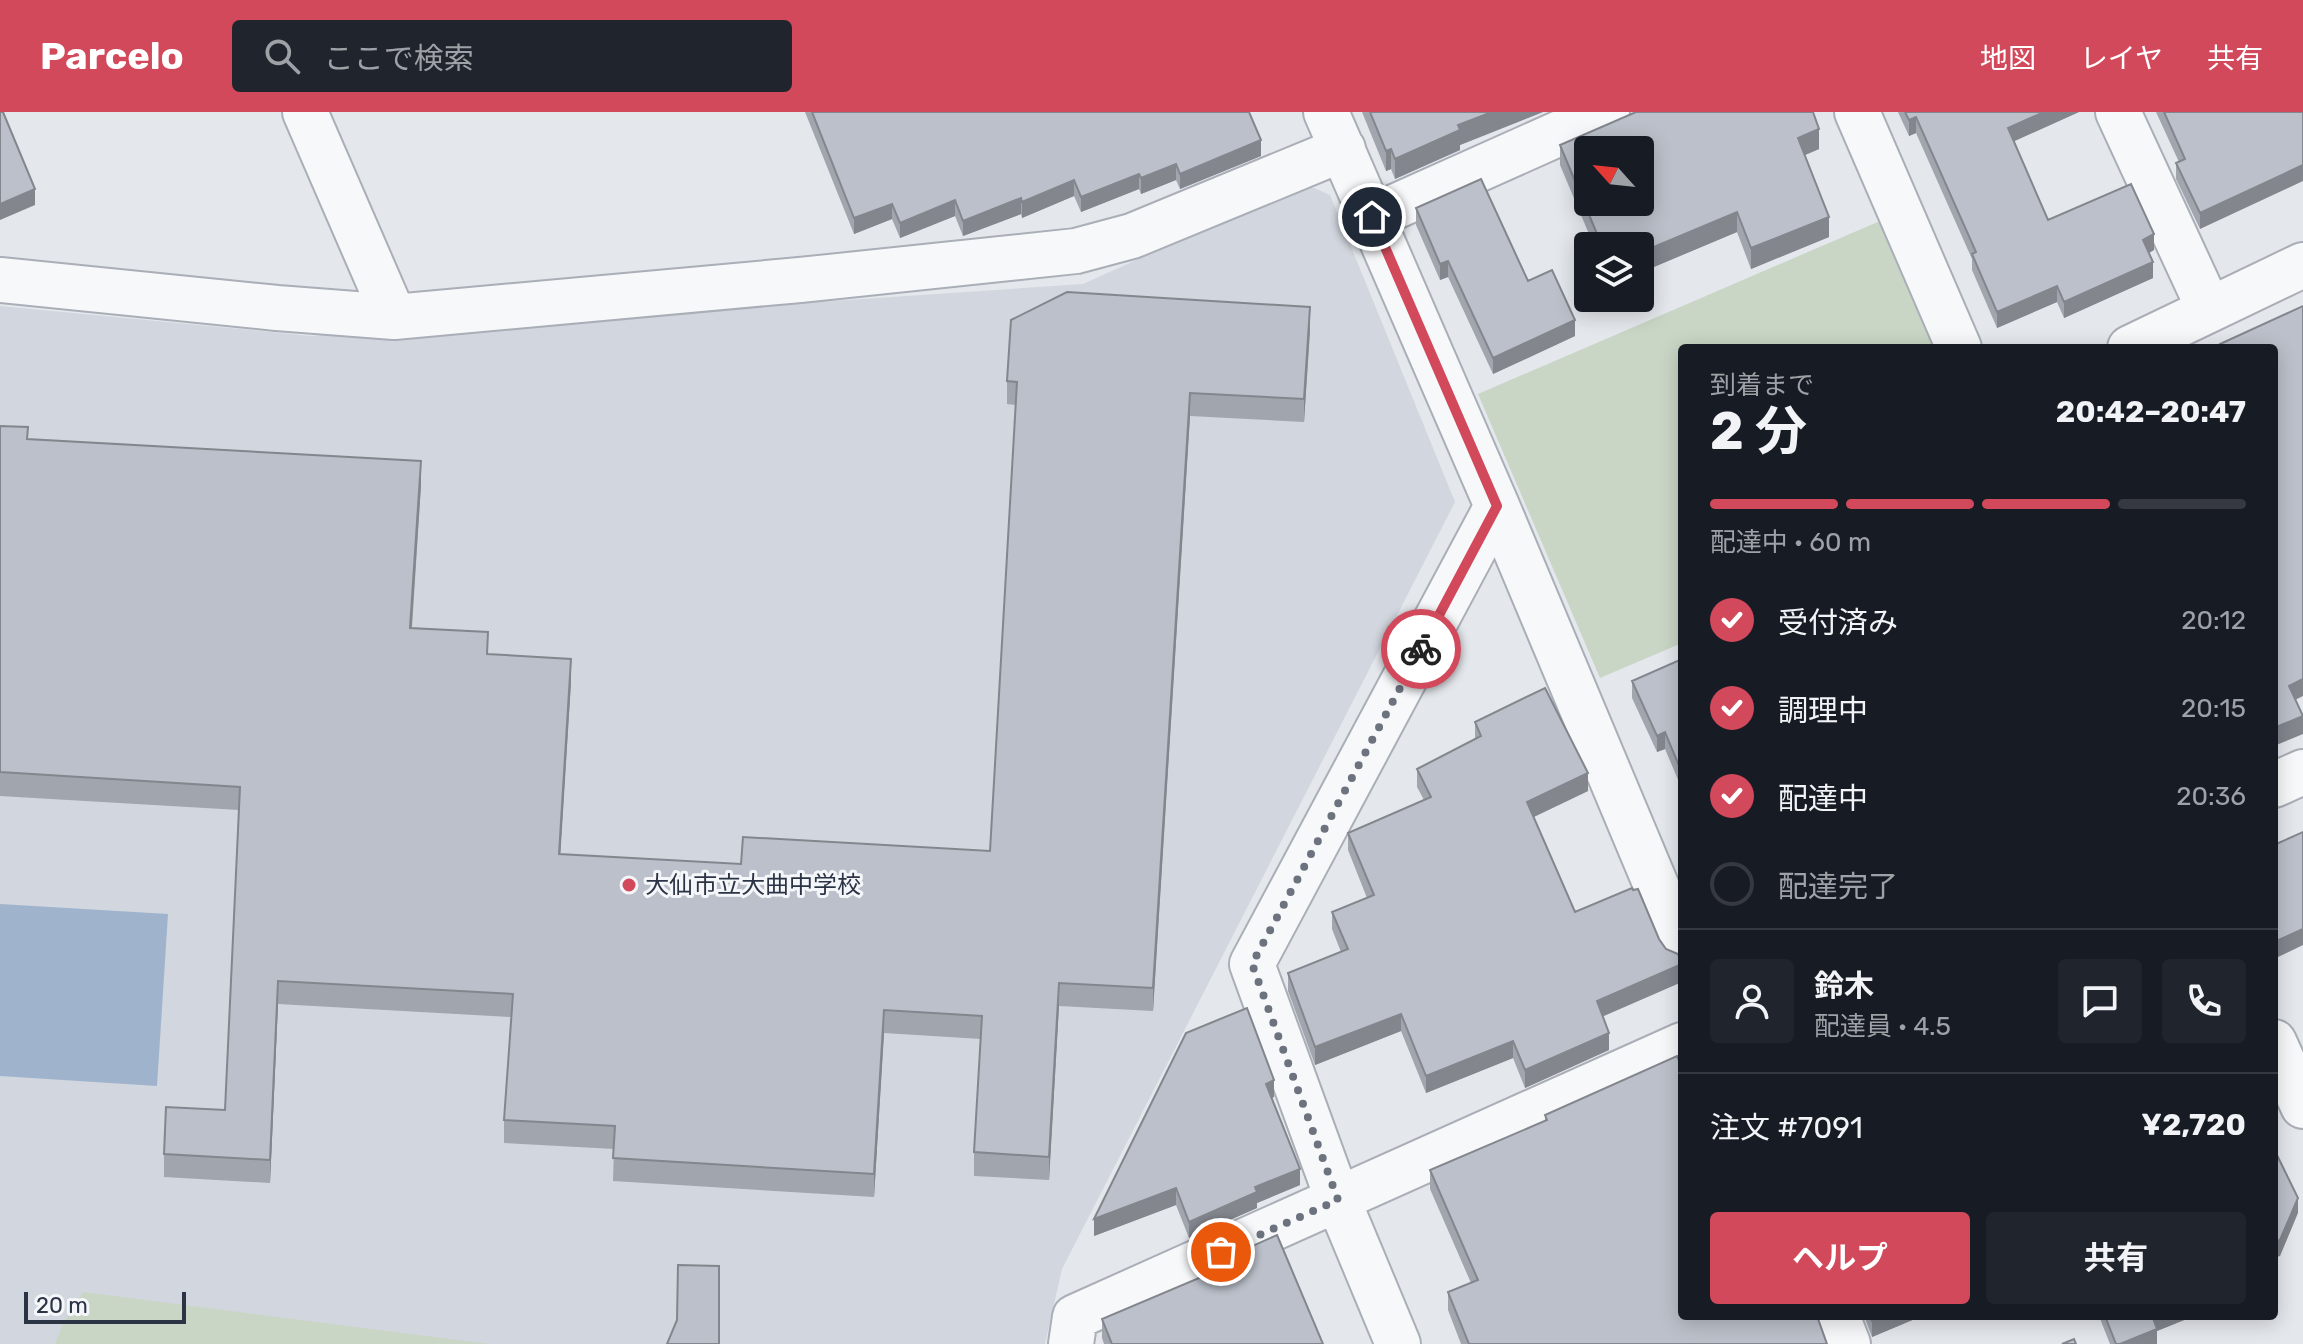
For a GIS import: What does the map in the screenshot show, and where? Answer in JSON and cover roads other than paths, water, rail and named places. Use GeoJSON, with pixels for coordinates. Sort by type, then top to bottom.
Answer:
{"type":"FeatureCollection","features":[{"type":"Feature","properties":{"kind":"street"},"geometry":{"type":"LineString","coordinates":[[305,112],[394,317]]}},
{"type":"Feature","properties":{"kind":"street"},"geometry":{"type":"LineString","coordinates":[[1372,217],[1607,112]]}},
{"type":"Feature","properties":{"kind":"street"},"geometry":{"type":"LineString","coordinates":[[1857,112],[1957,344]]}},
{"type":"Feature","properties":{"kind":"street"},"geometry":{"type":"LineString","coordinates":[[2118,112],[2209,309]]}},
{"type":"Feature","properties":{"kind":"street"},"geometry":{"type":"LineString","coordinates":[[0,280],[394,317],[1076,251],[1132,236],[1334,130],[1497,506],[1678,937]]}},
{"type":"Feature","properties":{"kind":"street"},"geometry":{"type":"LineString","coordinates":[[2138,344],[2303,265]]}},
{"type":"Feature","properties":{"kind":"street"},"geometry":{"type":"LineString","coordinates":[[1398,1344],[1338,1200],[1252,964],[1497,506]]}},
{"type":"Feature","properties":{"kind":"street"},"geometry":{"type":"LineString","coordinates":[[2278,783],[2303,772]]}},
{"type":"Feature","properties":{"kind":"street"},"geometry":{"type":"LineString","coordinates":[[1071,1344],[1075,1317],[1678,1047]]}},
{"type":"Feature","properties":{"kind":"street"},"geometry":{"type":"LineString","coordinates":[[2278,1051],[2303,1106]]}},
{"type":"Feature","properties":{"kind":"street"},"geometry":{"type":"LineString","coordinates":[[1839,1320],[1848,1344]]}},
{"type":"Feature","properties":{"kind":"water"},"geometry":{"type":"Polygon","coordinates":[[[0,904],[168,914],[157,1086],[0,1076],[0,904]]]}},
{"type":"Feature","properties":{"kind":"place","name":"大仙市立大曲中学校"},"geometry":{"type":"Point","coordinates":[629,885]}}]}
